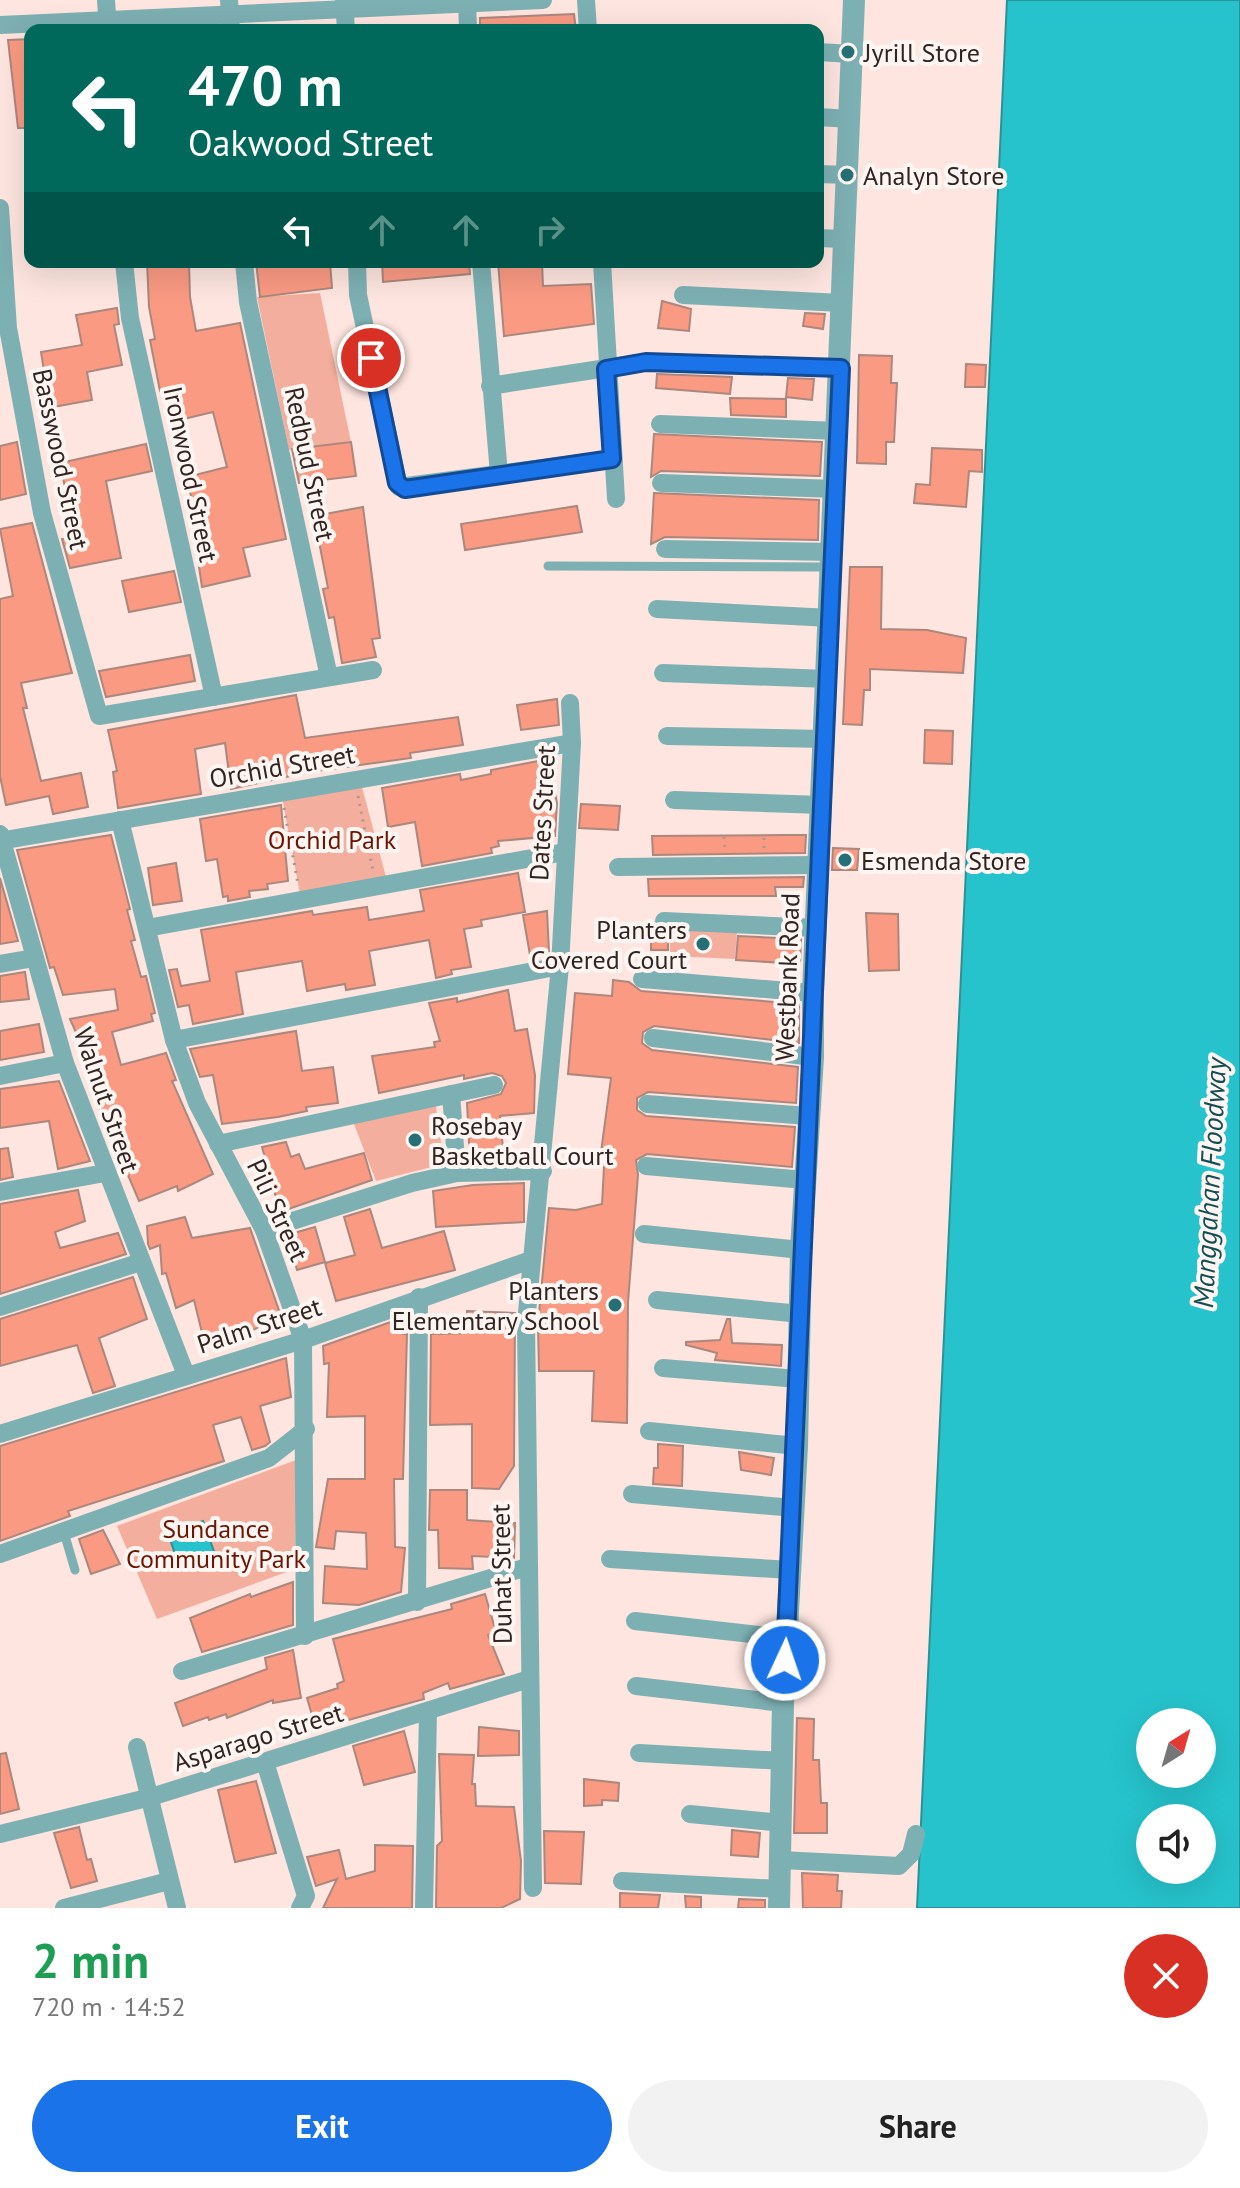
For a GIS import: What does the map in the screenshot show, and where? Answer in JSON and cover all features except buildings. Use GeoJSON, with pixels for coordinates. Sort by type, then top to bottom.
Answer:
{"type":"FeatureCollection","features":[{"type":"Feature","properties":{"kind":"street"},"geometry":{"type":"LineString","coordinates":[[106,0],[108,24]]}},
{"type":"Feature","properties":{"kind":"street"},"geometry":{"type":"LineString","coordinates":[[120,24],[345,4],[543,0]]}},
{"type":"Feature","properties":{"kind":"street"},"geometry":{"type":"LineString","coordinates":[[586,0],[588,24]]}},
{"type":"Feature","properties":{"kind":"street","name":"Westbank Road"},"geometry":{"type":"LineString","coordinates":[[780,1898],[783,1703],[797,1446],[805,1180],[800,1116],[813,1057],[813,993],[839,431],[829,368],[841,303],[854,0]]}},
{"type":"Feature","properties":{"kind":"street"},"geometry":{"type":"LineString","coordinates":[[467,2],[468,24]]}},
{"type":"Feature","properties":{"kind":"street"},"geometry":{"type":"LineString","coordinates":[[345,4],[346,24]]}},
{"type":"Feature","properties":{"kind":"street"},"geometry":{"type":"LineString","coordinates":[[0,25],[24,25]]}},
{"type":"Feature","properties":{"kind":"street"},"geometry":{"type":"LineString","coordinates":[[824,52],[852,54]]}},
{"type":"Feature","properties":{"kind":"street"},"geometry":{"type":"LineString","coordinates":[[824,117],[850,119]]}},
{"type":"Feature","properties":{"kind":"street"},"geometry":{"type":"LineString","coordinates":[[824,174],[848,175]]}},
{"type":"Feature","properties":{"kind":"street","name":"Basswood Street"},"geometry":{"type":"LineString","coordinates":[[0,208],[8,328],[42,513],[99,716],[214,697]]}},
{"type":"Feature","properties":{"kind":"street"},"geometry":{"type":"LineString","coordinates":[[824,238],[844,239]]}},
{"type":"Feature","properties":{"kind":"street","name":"Ironwood Street"},"geometry":{"type":"LineString","coordinates":[[125,268],[130,318],[214,697]]}},
{"type":"Feature","properties":{"kind":"street","name":"Redbud Street"},"geometry":{"type":"LineString","coordinates":[[245,268],[248,302],[329,677]]}},
{"type":"Feature","properties":{"kind":"street"},"geometry":{"type":"LineString","coordinates":[[357,268],[358,295],[399,487],[612,459]]}},
{"type":"Feature","properties":{"kind":"street"},"geometry":{"type":"LineString","coordinates":[[481,268],[499,474]]}},
{"type":"Feature","properties":{"kind":"street"},"geometry":{"type":"LineString","coordinates":[[602,268],[616,499]]}},
{"type":"Feature","properties":{"kind":"street"},"geometry":{"type":"LineString","coordinates":[[683,295],[841,303]]}},
{"type":"Feature","properties":{"kind":"street"},"geometry":{"type":"LineString","coordinates":[[490,386],[646,362],[829,368]]}},
{"type":"Feature","properties":{"kind":"street"},"geometry":{"type":"LineString","coordinates":[[660,424],[839,431]]}},
{"type":"Feature","properties":{"kind":"street"},"geometry":{"type":"LineString","coordinates":[[661,483],[836,489]]}},
{"type":"Feature","properties":{"kind":"street"},"geometry":{"type":"LineString","coordinates":[[665,549],[832,560]]}},
{"type":"Feature","properties":{"kind":"street"},"geometry":{"type":"LineString","coordinates":[[657,609],[831,618]]}},
{"type":"Feature","properties":{"kind":"street"},"geometry":{"type":"LineString","coordinates":[[214,697],[373,670]]}},
{"type":"Feature","properties":{"kind":"street"},"geometry":{"type":"LineString","coordinates":[[663,673],[828,679]]}},
{"type":"Feature","properties":{"kind":"street","name":"Dates Street"},"geometry":{"type":"LineString","coordinates":[[531,1260],[543,1171],[560,966],[572,743],[570,703]]}},
{"type":"Feature","properties":{"kind":"street"},"geometry":{"type":"LineString","coordinates":[[667,736],[825,739]]}},
{"type":"Feature","properties":{"kind":"street","name":"Orchid Street"},"geometry":{"type":"LineString","coordinates":[[1,838],[572,743]]}},
{"type":"Feature","properties":{"kind":"street"},"geometry":{"type":"LineString","coordinates":[[674,800],[822,805]]}},
{"type":"Feature","properties":{"kind":"street","name":"Pili Street"},"geometry":{"type":"LineString","coordinates":[[120,820],[174,1040],[197,1103],[264,1230],[303,1340],[307,1463],[305,1636]]}},
{"type":"Feature","properties":{"kind":"street","name":"Walnut Street"},"geometry":{"type":"LineString","coordinates":[[1,838],[65,1063],[105,1173],[186,1375]]}},
{"type":"Feature","properties":{"kind":"street"},"geometry":{"type":"LineString","coordinates":[[147,928],[565,852]]}},
{"type":"Feature","properties":{"kind":"street"},"geometry":{"type":"LineString","coordinates":[[618,867],[819,865]]}},
{"type":"Feature","properties":{"kind":"street"},"geometry":{"type":"LineString","coordinates":[[664,921],[817,928]]}},
{"type":"Feature","properties":{"kind":"street"},"geometry":{"type":"LineString","coordinates":[[0,964],[34,958]]}},
{"type":"Feature","properties":{"kind":"street"},"geometry":{"type":"LineString","coordinates":[[174,1040],[560,966]]}},
{"type":"Feature","properties":{"kind":"street"},"geometry":{"type":"LineString","coordinates":[[642,979],[813,993]]}},
{"type":"Feature","properties":{"kind":"street"},"geometry":{"type":"LineString","coordinates":[[653,1038],[813,1057]]}},
{"type":"Feature","properties":{"kind":"street"},"geometry":{"type":"LineString","coordinates":[[0,1076],[65,1063]]}},
{"type":"Feature","properties":{"kind":"street"},"geometry":{"type":"LineString","coordinates":[[218,1144],[494,1085]]}},
{"type":"Feature","properties":{"kind":"street"},"geometry":{"type":"LineString","coordinates":[[451,1094],[457,1173]]}},
{"type":"Feature","properties":{"kind":"street"},"geometry":{"type":"LineString","coordinates":[[647,1104],[800,1116]]}},
{"type":"Feature","properties":{"kind":"street"},"geometry":{"type":"LineString","coordinates":[[646,1166],[805,1180]]}},
{"type":"Feature","properties":{"kind":"street"},"geometry":{"type":"LineString","coordinates":[[264,1230],[412,1183],[457,1173],[543,1171]]}},
{"type":"Feature","properties":{"kind":"street"},"geometry":{"type":"LineString","coordinates":[[0,1192],[105,1173]]}},
{"type":"Feature","properties":{"kind":"street"},"geometry":{"type":"LineString","coordinates":[[644,1234],[801,1250]]}},
{"type":"Feature","properties":{"kind":"street","name":"Palm Street"},"geometry":{"type":"LineString","coordinates":[[0,1434],[303,1340],[531,1260]]}},
{"type":"Feature","properties":{"kind":"street","name":"Duhat Street"},"geometry":{"type":"LineString","coordinates":[[531,1260],[526,1323],[533,1888]]}},
{"type":"Feature","properties":{"kind":"street"},"geometry":{"type":"LineString","coordinates":[[0,1307],[141,1262]]}},
{"type":"Feature","properties":{"kind":"street"},"geometry":{"type":"LineString","coordinates":[[417,1602],[419,1297]]}},
{"type":"Feature","properties":{"kind":"street"},"geometry":{"type":"LineString","coordinates":[[657,1300],[801,1314]]}},
{"type":"Feature","properties":{"kind":"street"},"geometry":{"type":"LineString","coordinates":[[663,1368],[798,1379]]}},
{"type":"Feature","properties":{"kind":"street"},"geometry":{"type":"LineString","coordinates":[[0,1554],[269,1458],[306,1429]]}},
{"type":"Feature","properties":{"kind":"street"},"geometry":{"type":"LineString","coordinates":[[649,1431],[797,1446]]}},
{"type":"Feature","properties":{"kind":"street"},"geometry":{"type":"LineString","coordinates":[[269,1458],[307,1463]]}},
{"type":"Feature","properties":{"kind":"street"},"geometry":{"type":"LineString","coordinates":[[632,1494],[794,1508]]}},
{"type":"Feature","properties":{"kind":"street"},"geometry":{"type":"LineString","coordinates":[[610,1559],[791,1570]]}},
{"type":"Feature","properties":{"kind":"street"},"geometry":{"type":"LineString","coordinates":[[182,1671],[527,1567]]}},
{"type":"Feature","properties":{"kind":"street"},"geometry":{"type":"LineString","coordinates":[[635,1621],[786,1638]]}},
{"type":"Feature","properties":{"kind":"street","name":"Asparago Street"},"geometry":{"type":"LineString","coordinates":[[0,1834],[151,1797],[529,1679]]}},
{"type":"Feature","properties":{"kind":"street"},"geometry":{"type":"LineString","coordinates":[[636,1686],[783,1703]]}},
{"type":"Feature","properties":{"kind":"street"},"geometry":{"type":"LineString","coordinates":[[424,1908],[428,1712]]}},
{"type":"Feature","properties":{"kind":"street"},"geometry":{"type":"LineString","coordinates":[[137,1747],[177,1908]]}},
{"type":"Feature","properties":{"kind":"street"},"geometry":{"type":"LineString","coordinates":[[639,1753],[783,1761]]}},
{"type":"Feature","properties":{"kind":"street"},"geometry":{"type":"LineString","coordinates":[[265,1762],[306,1896],[300,1908]]}},
{"type":"Feature","properties":{"kind":"street"},"geometry":{"type":"LineString","coordinates":[[690,1814],[782,1823]]}},
{"type":"Feature","properties":{"kind":"street"},"geometry":{"type":"LineString","coordinates":[[781,1860],[899,1866],[911,1854],[916,1834]]}},
{"type":"Feature","properties":{"kind":"street"},"geometry":{"type":"LineString","coordinates":[[64,1908],[169,1881]]}},
{"type":"Feature","properties":{"kind":"street"},"geometry":{"type":"LineString","coordinates":[[622,1881],[780,1898]]}},
{"type":"Feature","properties":{"kind":"lane"},"geometry":{"type":"LineString","coordinates":[[548,566],[832,560]]}},
{"type":"Feature","properties":{"kind":"lane"},"geometry":{"type":"LineString","coordinates":[[63,1529],[75,1570]]}},
{"type":"Feature","properties":{"kind":"path"},"geometry":{"type":"LineString","coordinates":[[354,780],[377,886]]}},
{"type":"Feature","properties":{"kind":"path"},"geometry":{"type":"LineString","coordinates":[[281,793],[301,900]]}},
{"type":"Feature","properties":{"kind":"green space"},"geometry":{"type":"Polygon","coordinates":[[[320,293],[351,442],[289,450],[257,297],[320,293]]]}},
{"type":"Feature","properties":{"kind":"green space","name":"Orchid Park"},"geometry":{"type":"Polygon","coordinates":[[[362,787],[386,877],[300,894],[282,797],[362,787]]]}},
{"type":"Feature","properties":{"kind":"green space","name":"Planters Covered Court"},"geometry":{"type":"Polygon","coordinates":[[[670,929],[737,932],[735,959],[670,956],[670,929]]]}},
{"type":"Feature","properties":{"kind":"green space"},"geometry":{"type":"Polygon","coordinates":[[[435,1100],[444,1164],[376,1181],[352,1119],[435,1100]]]}},
{"type":"Feature","properties":{"kind":"green space","name":"Sundance Community Park"},"geometry":{"type":"Polygon","coordinates":[[[296,1460],[295,1569],[157,1619],[117,1526],[296,1460]]]}},
{"type":"Feature","properties":{"kind":"water","name":"Manggahan Floodway"},"geometry":{"type":"Polygon","coordinates":[[[1007,0],[1240,0],[1240,1908],[917,1908],[1007,0]]]}},
{"type":"Feature","properties":{"kind":"water"},"geometry":{"type":"Polygon","coordinates":[[[203,1521],[216,1557],[180,1569],[168,1533],[203,1521]]]}},
{"type":"Feature","properties":{"kind":"place","name":"Jyrill Store"},"geometry":{"type":"Point","coordinates":[848,52]}},
{"type":"Feature","properties":{"kind":"place","name":"Analyn Store"},"geometry":{"type":"Point","coordinates":[847,175]}},
{"type":"Feature","properties":{"kind":"place","name":"Esmenda Store"},"geometry":{"type":"Point","coordinates":[845,860]}},
{"type":"Feature","properties":{"kind":"place","name":"Planters Covered Court"},"geometry":{"type":"Point","coordinates":[703,944]}},
{"type":"Feature","properties":{"kind":"place","name":"Rosebay Basketball Court"},"geometry":{"type":"Point","coordinates":[415,1140]}},
{"type":"Feature","properties":{"kind":"place","name":"Planters Elementary School"},"geometry":{"type":"Point","coordinates":[615,1305]}},
{"type":"Feature","properties":{"kind":"route"},"geometry":{"type":"LineString","coordinates":[[371,358],[397,483],[405,489],[612,459],[606,369],[646,362],[841,368],[813,993],[813,1057],[801,1250],[797,1446],[785,1660]]}}]}
